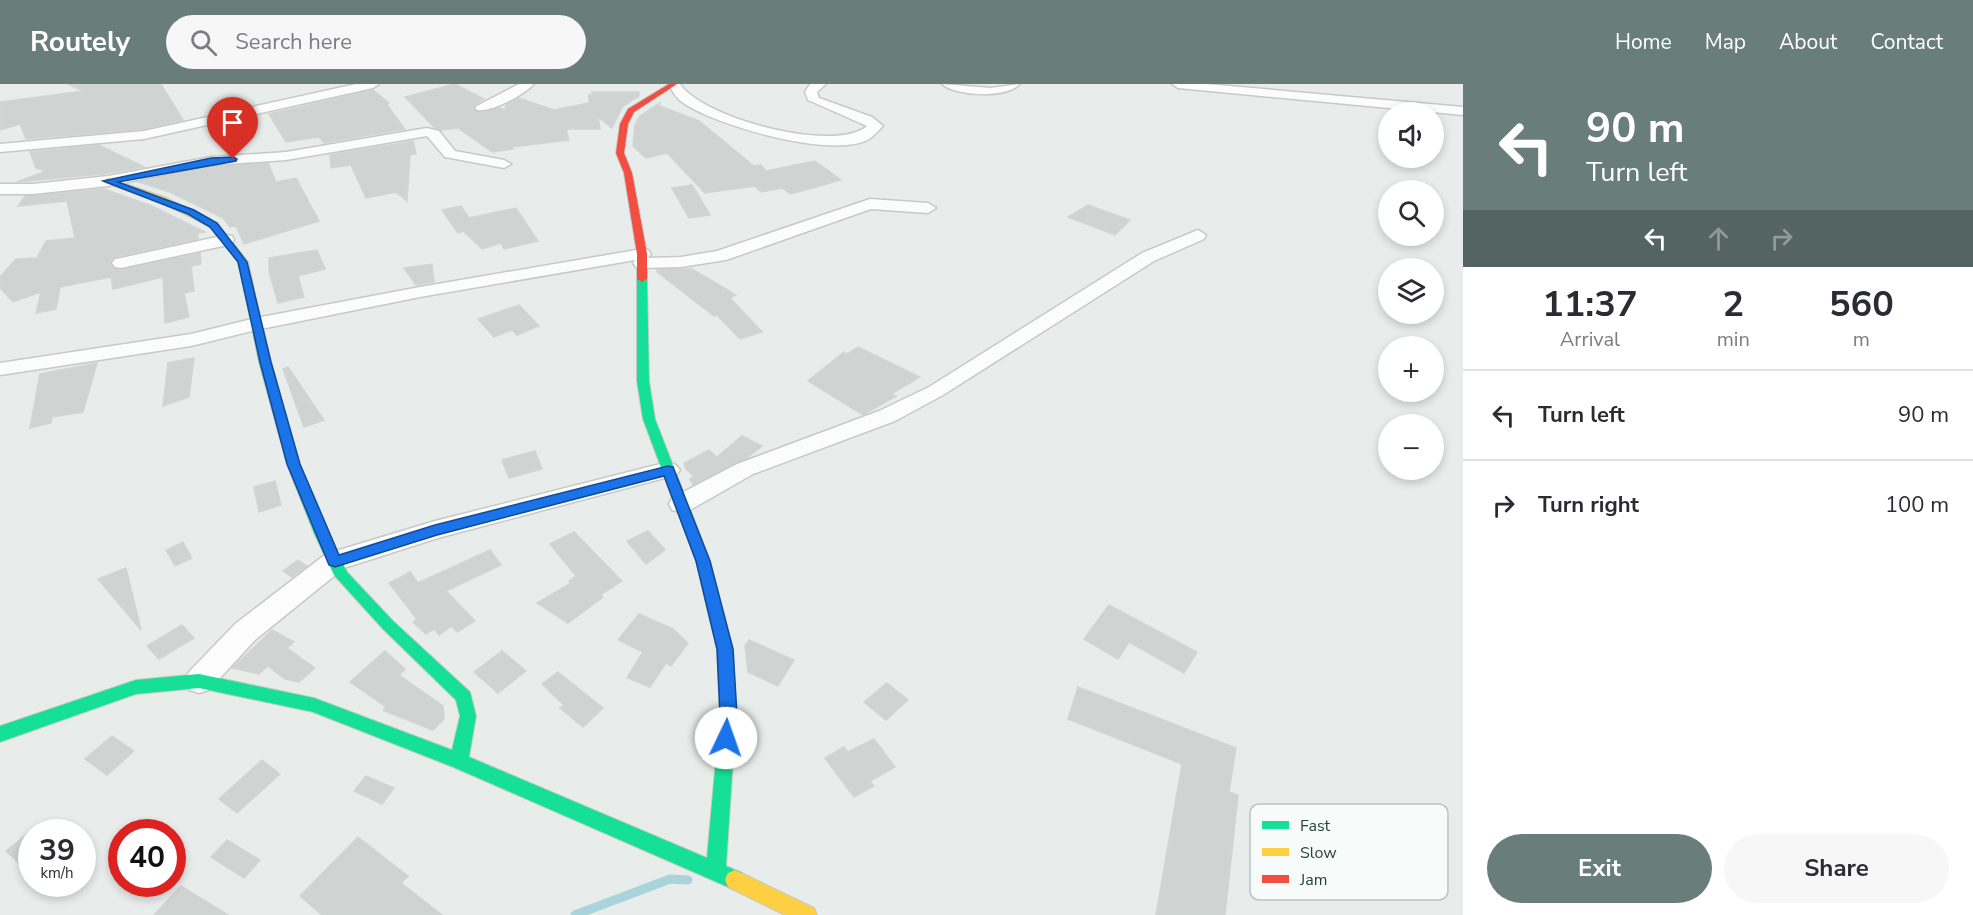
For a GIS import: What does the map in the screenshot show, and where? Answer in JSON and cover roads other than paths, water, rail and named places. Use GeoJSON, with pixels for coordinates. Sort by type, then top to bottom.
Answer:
{"type":"FeatureCollection","features":[{"type":"Feature","properties":{"kind":"street"},"geometry":{"type":"LineString","coordinates":[[0,148],[144,135],[313,90],[373,84]]}},
{"type":"Feature","properties":{"kind":"street"},"geometry":{"type":"LineString","coordinates":[[482,106],[509,96],[528,84]]}},
{"type":"Feature","properties":{"kind":"street"},"geometry":{"type":"LineString","coordinates":[[716,871],[728,715],[725,649],[703,561],[649,419],[643,381],[642,258],[628,173],[620,153],[624,124],[631,111],[674,84],[684,98],[699,107],[744,125],[815,142],[840,142],[871,133],[875,129],[876,126],[867,120],[814,100],[811,92],[815,86],[820,84]]}},
{"type":"Feature","properties":{"kind":"street"},"geometry":{"type":"LineString","coordinates":[[948,84],[986,91],[1002,90],[1014,84]]}},
{"type":"Feature","properties":{"kind":"street"},"geometry":{"type":"LineString","coordinates":[[1178,84],[1233,92],[1463,111]]}},
{"type":"Feature","properties":{"kind":"street"},"geometry":{"type":"LineString","coordinates":[[0,189],[33,189],[108,181],[211,161],[286,156],[427,132],[435,134],[450,154],[504,164]]}},
{"type":"Feature","properties":{"kind":"street"},"geometry":{"type":"LineString","coordinates":[[108,181],[191,212],[214,225],[243,262],[256,324],[293,464],[341,575],[388,625],[464,697],[468,716],[459,761]]}},
{"type":"Feature","properties":{"kind":"street"},"geometry":{"type":"LineString","coordinates":[[0,369],[191,340],[256,324],[420,292],[642,258],[681,262],[720,256],[870,204],[928,208]]}},
{"type":"Feature","properties":{"kind":"street"},"geometry":{"type":"LineString","coordinates":[[681,504],[745,470],[886,416],[936,391],[1148,257],[1198,235]]}},
{"type":"Feature","properties":{"kind":"street"},"geometry":{"type":"LineString","coordinates":[[121,263],[226,240]]}},
{"type":"Feature","properties":{"kind":"street"},"geometry":{"type":"LineString","coordinates":[[199,681],[245,632],[335,561],[435,530],[668,470]]}},
{"type":"Feature","properties":{"kind":"street"},"geometry":{"type":"LineString","coordinates":[[0,734],[136,687],[199,681],[314,705],[459,761],[716,871],[807,915]]}},
{"type":"Feature","properties":{"kind":"waterway"},"geometry":{"type":"LineString","coordinates":[[575,915],[670,879],[688,880]]}}]}
